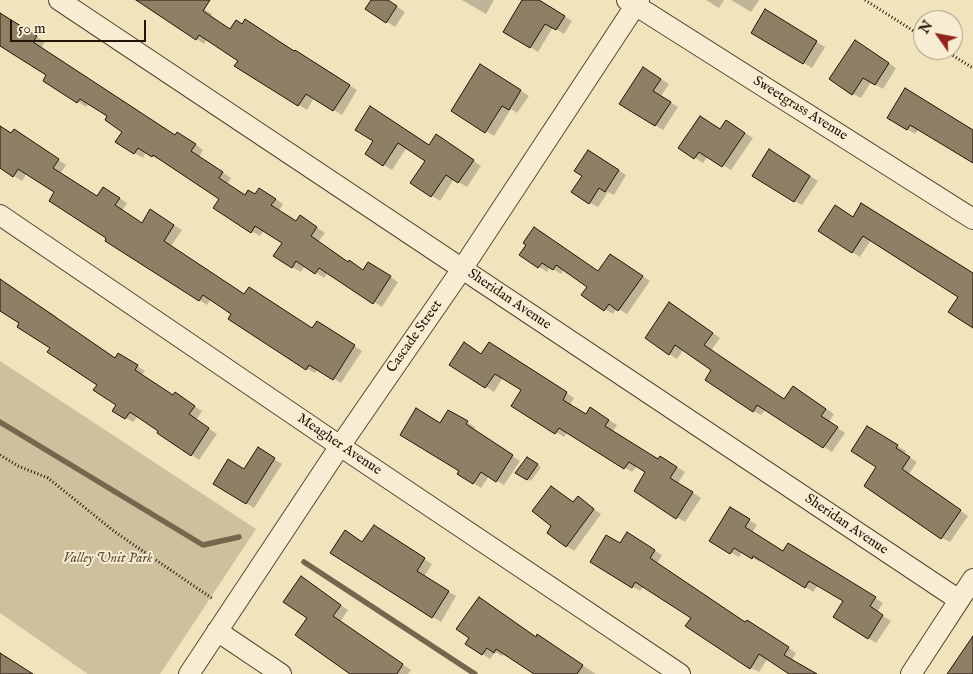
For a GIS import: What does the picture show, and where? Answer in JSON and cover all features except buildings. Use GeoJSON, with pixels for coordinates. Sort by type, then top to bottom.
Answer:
{"type":"FeatureCollection","features":[{"type":"Feature","properties":{"kind":"street","name":"Sheridan Avenue"},"geometry":{"type":"LineString","coordinates":[[58,0],[958,600]]}},
{"type":"Feature","properties":{"kind":"street","name":"Cascade Street"},"geometry":{"type":"LineString","coordinates":[[189,674],[340,446],[462,269],[634,2]]}},
{"type":"Feature","properties":{"kind":"street","name":"Sweetgrass Avenue"},"geometry":{"type":"LineString","coordinates":[[634,2],[973,219]]}},
{"type":"Feature","properties":{"kind":"street","name":"Meagher Avenue"},"geometry":{"type":"LineString","coordinates":[[0,215],[680,674]]}},
{"type":"Feature","properties":{"kind":"street"},"geometry":{"type":"LineString","coordinates":[[911,674],[973,579]]}},
{"type":"Feature","properties":{"kind":"street"},"geometry":{"type":"LineString","coordinates":[[218,631],[281,674]]}},
{"type":"Feature","properties":{"kind":"path"},"geometry":{"type":"LineString","coordinates":[[865,0],[913,31]]}},
{"type":"Feature","properties":{"kind":"path"},"geometry":{"type":"LineString","coordinates":[[960,60],[973,68]]}},
{"type":"Feature","properties":{"kind":"path"},"geometry":{"type":"LineString","coordinates":[[0,455],[18,466],[48,478],[115,532],[213,598]]}},
{"type":"Feature","properties":{"kind":"green space","name":"Valley Unit Park"},"geometry":{"type":"Polygon","coordinates":[[[0,361],[256,529],[160,674],[88,674],[0,613],[0,361]]]}},
{"type":"Feature","properties":{"kind":"waterway"},"geometry":{"type":"LineString","coordinates":[[0,422],[203,545],[239,537]]}},
{"type":"Feature","properties":{"kind":"waterway"},"geometry":{"type":"LineString","coordinates":[[304,562],[475,674]]}}]}
